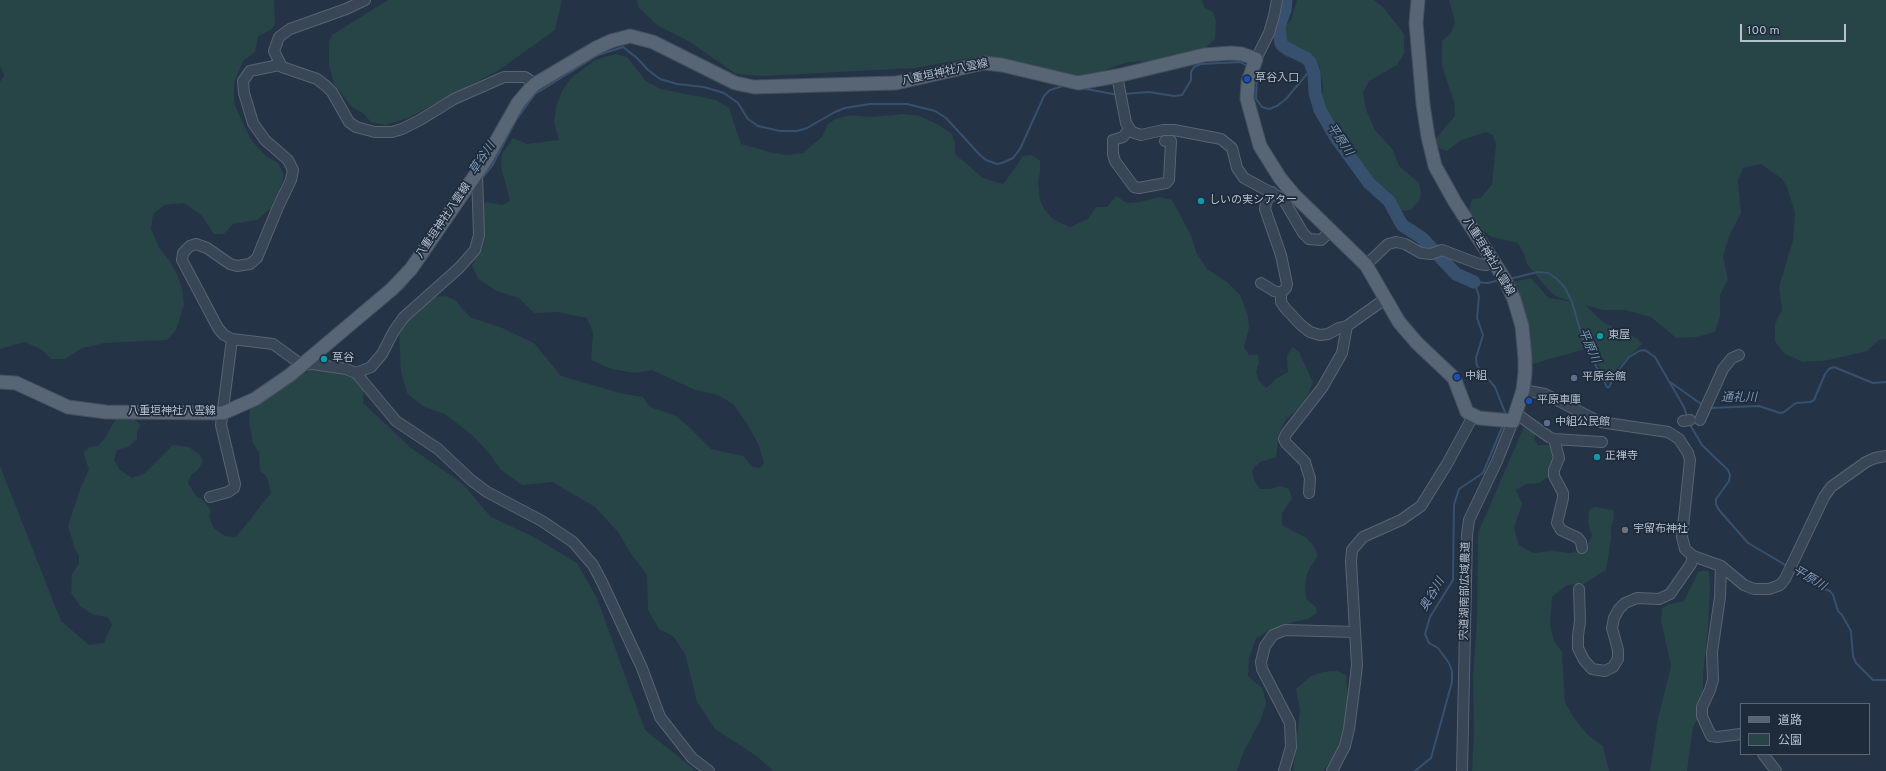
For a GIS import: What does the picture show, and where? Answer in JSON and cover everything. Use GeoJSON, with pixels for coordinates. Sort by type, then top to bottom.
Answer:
{"type":"FeatureCollection","features":[{"type":"Feature","properties":{"kind":"main road","name":"八重垣神社八雲線"},"geometry":{"type":"LineString","coordinates":[[1418,0],[1416,23],[1423,104],[1432,157],[1442,182],[1506,282],[1519,314],[1526,358],[1523,390],[1514,417]]}},
{"type":"Feature","properties":{"kind":"main road","name":"八重垣神社八雲線"},"geometry":{"type":"LineString","coordinates":[[0,382],[16,383],[62,404],[87,410],[106,412],[223,413],[255,400],[302,365],[392,289],[411,269],[477,180],[518,103],[536,84],[596,48],[611,41],[630,36],[653,42],[735,83],[754,87],[896,83],[984,63],[1002,65],[1070,82],[1087,82],[1117,76],[1210,54],[1242,54],[1254,66]]}},
{"type":"Feature","properties":{"kind":"main road"},"geometry":{"type":"LineString","coordinates":[[1254,66],[1248,82],[1247,99],[1255,133],[1260,146],[1288,188],[1366,265],[1406,332],[1454,378],[1464,406],[1473,416],[1486,419],[1514,417]]}},
{"type":"Feature","properties":{"kind":"street"},"geometry":{"type":"LineString","coordinates":[[365,0],[346,9],[296,26],[283,34],[274,47],[279,65],[291,72],[317,79],[332,92],[352,125],[360,129],[375,132],[392,132],[402,129],[454,99],[504,77],[525,77],[536,84]]}},
{"type":"Feature","properties":{"kind":"street"},"geometry":{"type":"LineString","coordinates":[[1254,66],[1269,33],[1277,0]]}},
{"type":"Feature","properties":{"kind":"street"},"geometry":{"type":"LineString","coordinates":[[279,65],[250,71],[243,81],[244,93],[253,123],[266,140],[288,160],[293,170],[291,180],[257,258],[250,264],[237,266],[230,264],[207,248],[196,244],[186,249],[183,254],[182,260],[218,328],[224,335],[232,338],[273,344],[302,365],[313,364],[346,369],[356,373],[396,421],[438,449],[471,480],[487,492],[542,521],[564,535],[581,550],[602,582],[642,668],[660,717],[692,758],[708,771]]}},
{"type":"Feature","properties":{"kind":"street"},"geometry":{"type":"LineString","coordinates":[[1117,76],[1129,129],[1140,135],[1163,130],[1174,130],[1221,138],[1232,148],[1237,168],[1244,178],[1272,192],[1285,202],[1303,233],[1309,239],[1321,240],[1331,231]]}},
{"type":"Feature","properties":{"kind":"street"},"geometry":{"type":"LineString","coordinates":[[1129,129],[1123,137],[1112,140],[1113,154],[1115,161],[1134,187],[1139,188],[1166,183],[1169,180],[1171,141],[1164,141]]}},
{"type":"Feature","properties":{"kind":"street"},"geometry":{"type":"LineString","coordinates":[[356,373],[371,367],[382,354],[404,317],[459,268],[475,250],[480,227],[477,180]]}},
{"type":"Feature","properties":{"kind":"street"},"geometry":{"type":"LineString","coordinates":[[1272,192],[1266,203],[1266,209],[1281,255],[1287,280],[1286,288],[1281,293],[1281,302],[1301,325],[1310,332],[1320,335],[1328,334],[1339,328],[1347,326],[1385,299]]}},
{"type":"Feature","properties":{"kind":"street"},"geometry":{"type":"LineString","coordinates":[[1366,265],[1388,244],[1393,242],[1405,244],[1421,253],[1442,250],[1478,264],[1486,265],[1494,263]]}},
{"type":"Feature","properties":{"kind":"street"},"geometry":{"type":"LineString","coordinates":[[1261,283],[1274,291],[1281,293]]}},
{"type":"Feature","properties":{"kind":"street"},"geometry":{"type":"LineString","coordinates":[[1309,493],[1310,478],[1305,462],[1284,439],[1289,429],[1322,388],[1342,353],[1347,326]]}},
{"type":"Feature","properties":{"kind":"street"},"geometry":{"type":"LineString","coordinates":[[210,497],[228,492],[234,488],[235,484],[222,435],[223,413],[232,338]]}},
{"type":"Feature","properties":{"kind":"street"},"geometry":{"type":"LineString","coordinates":[[1691,420],[1706,407],[1722,369],[1732,358],[1739,355]]}},
{"type":"Feature","properties":{"kind":"street"},"geometry":{"type":"LineString","coordinates":[[1523,390],[1545,394],[1600,422],[1668,432],[1679,439],[1688,453],[1690,460],[1682,537],[1685,549],[1693,556],[1721,566],[1744,585],[1758,590],[1769,589],[1780,585],[1791,567],[1824,497],[1831,487],[1866,462],[1875,458],[1886,456]]}},
{"type":"Feature","properties":{"kind":"street"},"geometry":{"type":"LineString","coordinates":[[1332,771],[1345,746],[1349,728],[1357,665],[1351,561],[1355,545],[1366,535],[1401,520],[1421,506],[1473,416]]}},
{"type":"Feature","properties":{"kind":"street"},"geometry":{"type":"LineString","coordinates":[[1514,417],[1554,439],[1602,442]]}},
{"type":"Feature","properties":{"kind":"street","name":"宍道湖南部広域農道"},"geometry":{"type":"LineString","coordinates":[[1462,771],[1467,535],[1469,520],[1497,461],[1514,417]]}},
{"type":"Feature","properties":{"kind":"street"},"geometry":{"type":"LineString","coordinates":[[1554,439],[1559,458],[1554,470],[1554,476],[1563,493],[1557,523],[1561,530],[1578,538],[1582,542],[1582,548]]}},
{"type":"Feature","properties":{"kind":"street"},"geometry":{"type":"LineString","coordinates":[[1580,590],[1578,648],[1584,660],[1592,669],[1605,671],[1613,667],[1618,659],[1618,650],[1612,628],[1616,614],[1624,603],[1642,597],[1659,599],[1670,594],[1691,564],[1693,556]]}},
{"type":"Feature","properties":{"kind":"street"},"geometry":{"type":"LineString","coordinates":[[1721,566],[1720,597],[1712,652],[1713,680],[1702,707],[1702,716],[1711,736],[1717,737],[1740,734]]}},
{"type":"Feature","properties":{"kind":"street"},"geometry":{"type":"LineString","coordinates":[[1284,771],[1291,747],[1290,723],[1262,669],[1261,662],[1265,646],[1273,635],[1285,630],[1356,632]]}},
{"type":"Feature","properties":{"kind":"street"},"geometry":{"type":"LineString","coordinates":[[1764,755],[1776,771]]}},
{"type":"Feature","properties":{"kind":"green space"},"geometry":{"type":"Polygon","coordinates":[[[0,0],[274,0],[275,24],[272,29],[258,36],[255,52],[243,61],[234,83],[234,103],[251,140],[265,155],[278,163],[284,175],[279,192],[270,209],[257,220],[233,224],[224,234],[214,234],[201,215],[184,203],[164,205],[153,214],[151,229],[159,248],[170,261],[177,275],[182,288],[184,305],[176,330],[167,340],[105,343],[82,348],[65,359],[51,359],[42,350],[25,342],[0,349],[0,82],[4,75],[0,66],[0,0]]]}},
{"type":"Feature","properties":{"kind":"green space"},"geometry":{"type":"Polygon","coordinates":[[[388,0],[562,0],[555,30],[499,70],[408,118],[385,125],[371,122],[363,113],[352,107],[334,84],[329,65],[329,42],[332,35],[388,0]]]}},
{"type":"Feature","properties":{"kind":"green space"},"geometry":{"type":"Polygon","coordinates":[[[637,0],[1202,0],[1204,7],[1213,12],[1216,21],[1215,39],[1203,50],[1156,61],[1129,62],[1109,68],[1100,73],[1079,77],[1011,60],[980,56],[915,68],[764,76],[736,74],[690,42],[657,25],[638,7],[637,0]]]}},
{"type":"Feature","properties":{"kind":"green space"},"geometry":{"type":"Polygon","coordinates":[[[1297,0],[1374,0],[1383,7],[1404,34],[1404,54],[1397,65],[1369,81],[1363,93],[1366,110],[1375,130],[1393,150],[1399,166],[1419,183],[1421,191],[1420,200],[1412,209],[1405,211],[1398,209],[1386,192],[1347,163],[1330,141],[1321,125],[1323,85],[1319,66],[1312,58],[1299,59],[1286,57],[1278,51],[1273,38],[1291,20],[1297,0]]]}},
{"type":"Feature","properties":{"kind":"green space"},"geometry":{"type":"Polygon","coordinates":[[[1449,0],[1886,0],[1886,339],[1879,340],[1867,351],[1829,360],[1803,362],[1785,354],[1775,342],[1775,324],[1782,310],[1779,287],[1793,240],[1795,213],[1787,187],[1782,179],[1761,164],[1743,168],[1738,180],[1741,213],[1730,234],[1723,256],[1728,280],[1720,295],[1720,316],[1715,332],[1697,337],[1676,338],[1651,317],[1625,310],[1603,310],[1585,305],[1603,322],[1638,339],[1642,344],[1620,365],[1607,383],[1589,348],[1529,365],[1530,338],[1523,306],[1512,282],[1531,278],[1549,298],[1573,302],[1555,296],[1545,286],[1527,264],[1525,256],[1518,243],[1492,237],[1476,226],[1469,210],[1472,199],[1481,198],[1492,184],[1496,145],[1493,135],[1486,132],[1461,140],[1447,151],[1436,147],[1434,141],[1455,116],[1454,102],[1442,66],[1442,41],[1451,33],[1455,22],[1449,0]]]}},
{"type":"Feature","properties":{"kind":"green space"},"geometry":{"type":"Polygon","coordinates":[[[615,54],[627,57],[646,81],[661,89],[716,100],[729,108],[741,144],[774,153],[787,155],[803,153],[822,137],[827,125],[835,119],[851,115],[870,117],[904,114],[920,116],[939,125],[952,134],[955,143],[955,154],[983,178],[1003,184],[1016,167],[1022,156],[1032,155],[1040,161],[1038,182],[1040,200],[1044,209],[1054,220],[1070,227],[1088,219],[1096,207],[1107,207],[1116,196],[1127,203],[1160,197],[1172,200],[1191,235],[1196,252],[1207,269],[1227,282],[1240,295],[1248,316],[1249,328],[1244,347],[1249,355],[1258,355],[1259,363],[1256,371],[1258,379],[1266,388],[1277,378],[1288,372],[1287,356],[1292,347],[1299,352],[1313,382],[1308,395],[1297,410],[1286,419],[1279,433],[1276,457],[1260,462],[1252,470],[1254,480],[1260,489],[1270,489],[1280,486],[1289,489],[1292,499],[1282,513],[1282,525],[1305,537],[1313,545],[1318,555],[1307,573],[1305,585],[1306,599],[1316,607],[1317,613],[1308,619],[1293,622],[1268,631],[1256,638],[1249,659],[1248,676],[1263,689],[1266,703],[1261,719],[1243,753],[1237,771],[773,771],[758,757],[715,729],[697,702],[685,654],[673,636],[659,629],[648,610],[647,575],[629,551],[619,533],[595,507],[552,482],[522,485],[501,470],[488,452],[472,435],[445,414],[424,407],[407,393],[401,371],[399,335],[408,320],[423,303],[435,297],[446,296],[456,301],[470,317],[502,328],[534,343],[561,376],[620,393],[643,397],[650,407],[676,416],[711,449],[743,456],[753,467],[760,468],[764,463],[759,446],[748,425],[733,404],[718,395],[695,390],[652,370],[635,373],[611,369],[591,360],[593,333],[587,318],[557,312],[534,313],[519,298],[497,291],[478,279],[472,265],[482,248],[484,219],[482,204],[487,202],[502,205],[510,201],[501,167],[502,154],[513,138],[527,144],[559,140],[554,123],[556,107],[562,91],[571,78],[595,60],[615,54]]]}},
{"type":"Feature","properties":{"kind":"green space"},"geometry":{"type":"Polygon","coordinates":[[[313,370],[350,374],[364,387],[363,403],[411,448],[462,483],[491,517],[534,537],[577,563],[597,598],[645,730],[696,771],[0,771],[0,466],[61,621],[89,645],[104,643],[112,624],[107,617],[94,615],[81,607],[71,593],[72,574],[79,564],[79,556],[74,546],[68,526],[79,492],[89,469],[84,452],[89,447],[98,446],[119,417],[130,416],[141,425],[137,432],[137,439],[128,447],[117,450],[114,460],[120,470],[132,478],[145,473],[173,445],[189,447],[200,455],[203,461],[198,470],[191,475],[188,483],[196,496],[203,500],[211,510],[209,517],[214,528],[225,536],[236,537],[271,493],[267,477],[260,471],[259,452],[253,443],[249,421],[250,409],[286,381],[295,379],[301,374],[313,370]]]}},
{"type":"Feature","properties":{"kind":"green space"},"geometry":{"type":"Polygon","coordinates":[[[1526,422],[1537,430],[1534,439],[1538,445],[1558,445],[1549,468],[1548,477],[1539,483],[1526,484],[1516,490],[1522,504],[1514,528],[1519,545],[1533,553],[1552,551],[1571,553],[1586,548],[1592,536],[1588,523],[1589,510],[1594,507],[1613,510],[1614,519],[1611,527],[1611,539],[1606,570],[1584,584],[1567,585],[1552,597],[1550,625],[1554,641],[1562,652],[1565,702],[1574,718],[1588,735],[1603,746],[1609,771],[1472,771],[1474,734],[1473,677],[1477,619],[1478,533],[1526,422]]]}},
{"type":"Feature","properties":{"kind":"green space"},"geometry":{"type":"Polygon","coordinates":[[[1704,570],[1709,572],[1710,586],[1703,693],[1698,703],[1697,720],[1693,727],[1687,771],[1650,771],[1658,718],[1671,666],[1661,621],[1662,608],[1670,604],[1684,601],[1698,572],[1704,570]]]}},
{"type":"Feature","properties":{"kind":"green space"},"geometry":{"type":"Polygon","coordinates":[[[1337,671],[1346,675],[1348,703],[1343,745],[1323,771],[1293,771],[1300,710],[1296,689],[1311,676],[1323,672],[1337,671]]]}},
{"type":"Feature","properties":{"kind":"waterway","name":"平原川"},"geometry":{"type":"LineString","coordinates":[[1286,0],[1285,10],[1279,27],[1281,44],[1306,58],[1310,62],[1314,73],[1315,93],[1320,110],[1337,139],[1369,183],[1389,201],[1402,225],[1422,238],[1456,274],[1474,282]]}},
{"type":"Feature","properties":{"kind":"waterway"},"geometry":{"type":"LineString","coordinates":[[482,178],[492,166],[516,120],[535,94],[598,55],[623,47],[660,79],[677,84],[704,87],[724,93],[738,103],[748,119],[758,126],[780,131],[797,131],[807,128],[845,108],[870,104],[907,104],[935,111],[946,118],[980,155],[986,160],[997,164],[1013,158],[1020,149],[1044,96],[1050,90],[1063,86]]}},
{"type":"Feature","properties":{"kind":"waterway"},"geometry":{"type":"LineString","coordinates":[[1124,94],[1149,92],[1174,96],[1182,95],[1191,80],[1191,72],[1194,67],[1201,64],[1240,62],[1249,67]]}},
{"type":"Feature","properties":{"kind":"waterway"},"geometry":{"type":"LineString","coordinates":[[1257,76],[1256,99],[1262,107],[1269,109],[1277,106],[1286,99],[1312,68]]}},
{"type":"Feature","properties":{"kind":"waterway"},"geometry":{"type":"LineString","coordinates":[[1081,88],[1118,95]]}},
{"type":"Feature","properties":{"kind":"waterway","name":"平原川"},"geometry":{"type":"LineString","coordinates":[[1509,279],[1538,272],[1548,273],[1557,279],[1565,288],[1572,302],[1584,343],[1607,387],[1609,387],[1615,375],[1629,357],[1639,351],[1645,350],[1655,357],[1684,407],[1687,416]]}},
{"type":"Feature","properties":{"kind":"waterway","name":"草谷川"},"geometry":{"type":"LineString","coordinates":[[380,307],[404,287],[410,279]]}},
{"type":"Feature","properties":{"kind":"waterway","name":"平原川"},"geometry":{"type":"LineString","coordinates":[[1474,282],[1488,283],[1500,280]]}},
{"type":"Feature","properties":{"kind":"waterway","name":"奥谷川"},"geometry":{"type":"LineString","coordinates":[[1474,282],[1479,296],[1477,318],[1483,335],[1476,358],[1477,366],[1495,387],[1506,415]]}},
{"type":"Feature","properties":{"kind":"waterway","name":"通礼川"},"geometry":{"type":"LineString","coordinates":[[1710,408],[1759,406],[1780,413],[1784,412],[1796,403],[1810,402],[1814,400],[1825,374],[1829,369],[1834,367],[1873,383],[1886,382]]}},
{"type":"Feature","properties":{"kind":"waterway","name":"通礼川"},"geometry":{"type":"LineString","coordinates":[[1670,382],[1704,406]]}},
{"type":"Feature","properties":{"kind":"waterway","name":"平原川"},"geometry":{"type":"LineString","coordinates":[[1689,423],[1702,445],[1728,470],[1730,475],[1729,481],[1716,499],[1716,504],[1719,510],[1748,543],[1787,566]]}},
{"type":"Feature","properties":{"kind":"waterway","name":"奥谷川"},"geometry":{"type":"LineString","coordinates":[[1415,771],[1431,758],[1452,682],[1452,671],[1449,663],[1438,648],[1429,643],[1425,634],[1430,617],[1453,580],[1454,505],[1459,489],[1483,473],[1503,425]]}},
{"type":"Feature","properties":{"kind":"waterway","name":"平原川"},"geometry":{"type":"LineString","coordinates":[[1793,569],[1817,586],[1830,591],[1833,595],[1838,611],[1851,631],[1853,656],[1856,663],[1873,680],[1886,680]]}},
{"type":"Feature","properties":{"kind":"place","name":"草谷入口"},"geometry":{"type":"Point","coordinates":[1247,79]}},
{"type":"Feature","properties":{"kind":"place","name":"しいの実シアター"},"geometry":{"type":"Point","coordinates":[1201,201]}},
{"type":"Feature","properties":{"kind":"place","name":"東屋"},"geometry":{"type":"Point","coordinates":[1600,336]}},
{"type":"Feature","properties":{"kind":"place","name":"草谷"},"geometry":{"type":"Point","coordinates":[324,359]}},
{"type":"Feature","properties":{"kind":"place","name":"中組"},"geometry":{"type":"Point","coordinates":[1457,377]}},
{"type":"Feature","properties":{"kind":"place","name":"平原会館"},"geometry":{"type":"Point","coordinates":[1574,378]}},
{"type":"Feature","properties":{"kind":"place","name":"平原車庫"},"geometry":{"type":"Point","coordinates":[1529,401]}},
{"type":"Feature","properties":{"kind":"place","name":"中組公民館"},"geometry":{"type":"Point","coordinates":[1547,423]}},
{"type":"Feature","properties":{"kind":"place","name":"正禅寺"},"geometry":{"type":"Point","coordinates":[1597,457]}},
{"type":"Feature","properties":{"kind":"place","name":"宇留布神社"},"geometry":{"type":"Point","coordinates":[1625,530]}}]}
